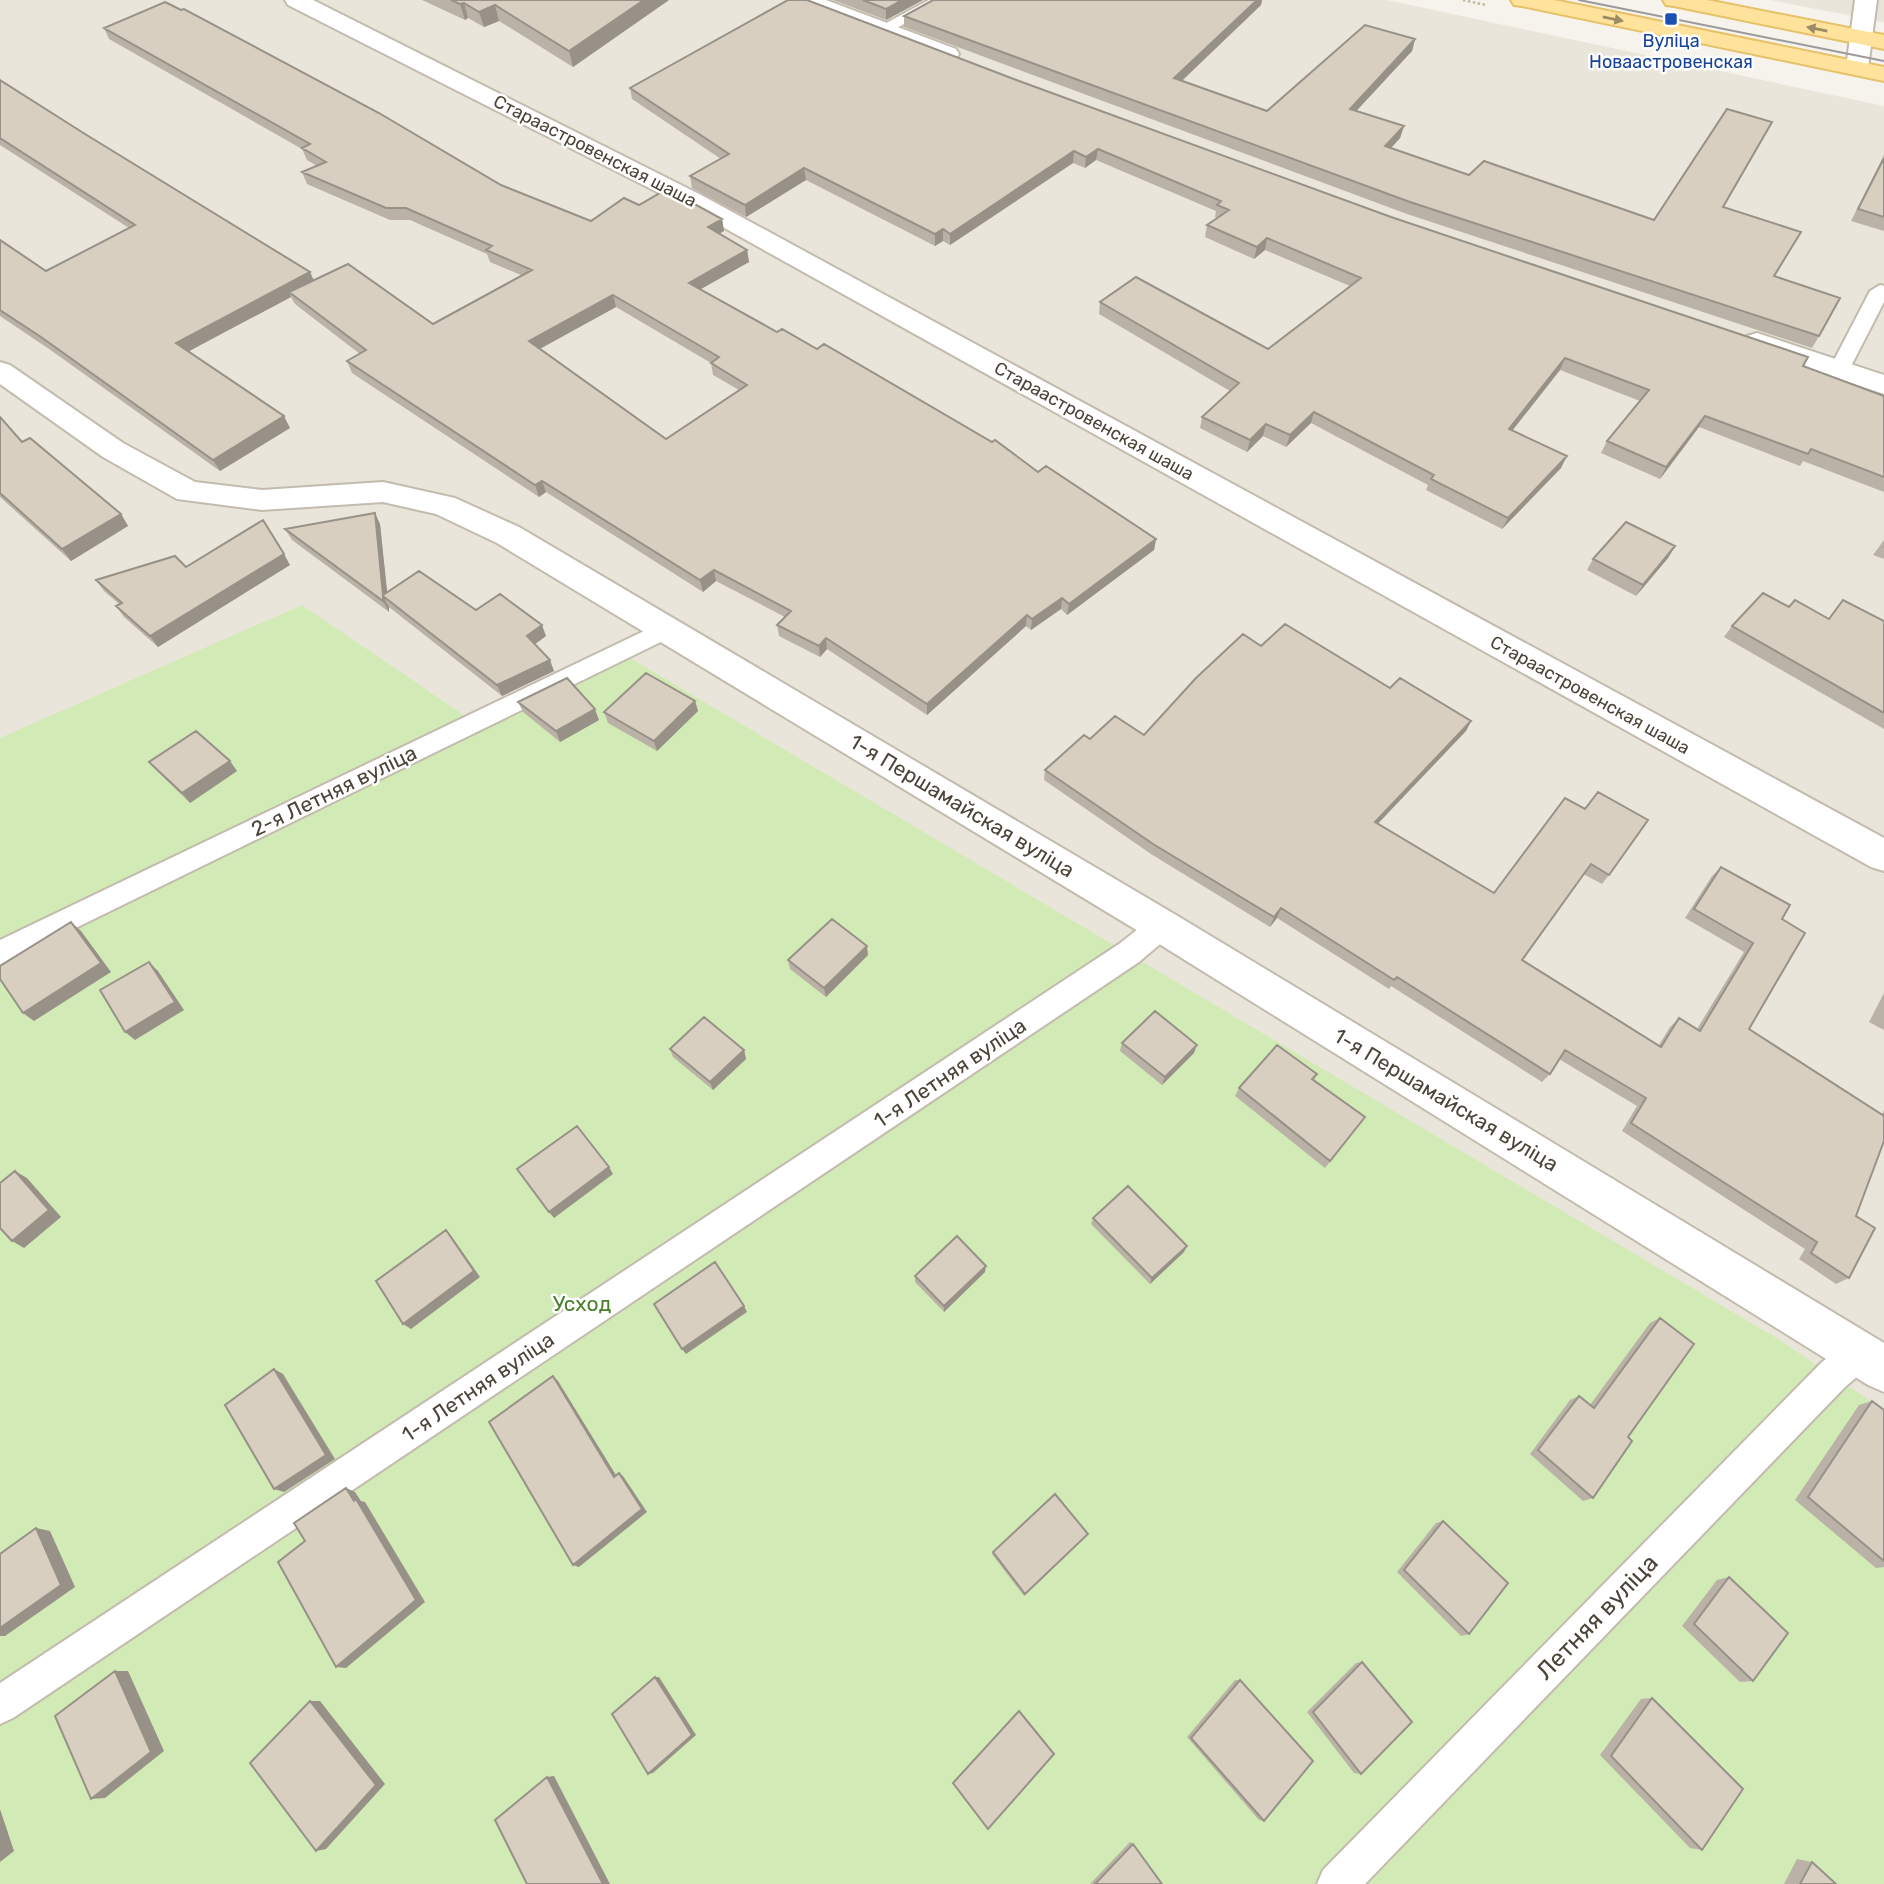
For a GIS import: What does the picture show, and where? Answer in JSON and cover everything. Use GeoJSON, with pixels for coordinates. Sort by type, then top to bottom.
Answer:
{"type":"FeatureCollection","features":[{"type":"Feature","properties":{"kind":"main road"},"geometry":{"type":"LineString","coordinates":[[1522,0],[1884,74]]}},
{"type":"Feature","properties":{"kind":"main road"},"geometry":{"type":"LineString","coordinates":[[1674,0],[1884,42]]}},
{"type":"Feature","properties":{"kind":"street","name":"Стараастровенская шаша"},"geometry":{"type":"LineString","coordinates":[[296,0],[694,201],[1884,856]]}},
{"type":"Feature","properties":{"kind":"street"},"geometry":{"type":"LineString","coordinates":[[806,0],[967,62]]}},
{"type":"Feature","properties":{"kind":"street"},"geometry":{"type":"LineString","coordinates":[[1857,68],[1866,0]]}},
{"type":"Feature","properties":{"kind":"street"},"geometry":{"type":"LineString","coordinates":[[1735,335],[1884,385]]}},
{"type":"Feature","properties":{"kind":"street","name":"1-я Першамайская вуліца"},"geometry":{"type":"LineString","coordinates":[[0,371],[113,450],[188,492],[262,500],[383,492],[444,505],[508,535],[1162,926],[1872,1361]]}},
{"type":"Feature","properties":{"kind":"lane"},"geometry":{"type":"LineString","coordinates":[[883,29],[941,0]]}},
{"type":"Feature","properties":{"kind":"lane"},"geometry":{"type":"LineString","coordinates":[[1839,370],[1880,291]]}},
{"type":"Feature","properties":{"kind":"lane","name":"2-я Летняя вуліца"},"geometry":{"type":"LineString","coordinates":[[0,953],[667,629]]}},
{"type":"Feature","properties":{"kind":"lane","name":"1-я Летняя вуліца"},"geometry":{"type":"LineString","coordinates":[[0,1705],[1129,953],[1162,926]]}},
{"type":"Feature","properties":{"kind":"lane","name":"Летняя вуліца"},"geometry":{"type":"LineString","coordinates":[[1337,1884],[1833,1375],[1872,1361]]}},
{"type":"Feature","properties":{"kind":"shaded area"},"geometry":{"type":"Polygon","coordinates":[[[0,0],[1387,0],[1884,106],[1884,1884],[0,1884],[0,0]]]}},
{"type":"Feature","properties":{"kind":"shaded area"},"geometry":{"type":"Polygon","coordinates":[[[1771,0],[1884,0],[1884,22],[1790,4],[1771,0]]]}},
{"type":"Feature","properties":{"kind":"green space","name":"Усход"},"geometry":{"type":"Polygon","coordinates":[[[302,605],[471,720],[615,649],[1773,1336],[1884,1410],[1884,1884],[0,1884],[0,738],[302,605]]]}},
{"type":"Feature","properties":{"kind":"building"},"geometry":{"type":"Polygon","coordinates":[[[451,0],[644,0],[569,51],[495,5],[479,12],[464,3],[451,0]]]}},
{"type":"Feature","properties":{"kind":"building"},"geometry":{"type":"Polygon","coordinates":[[[788,0],[807,0],[1391,217],[1808,357],[1803,366],[1884,396],[1884,477],[1811,449],[1808,454],[1705,416],[1666,467],[1607,441],[1649,390],[1565,358],[1509,429],[1567,456],[1508,518],[1431,479],[1434,475],[1314,412],[1290,435],[1266,424],[1250,440],[1202,417],[1239,383],[1100,302],[1136,277],[1268,349],[1361,278],[1267,238],[1257,247],[1207,225],[1229,210],[1217,205],[1221,201],[1098,149],[1086,157],[1074,151],[950,234],[943,229],[935,234],[804,168],[745,205],[690,176],[729,154],[630,88],[788,0]]]}},
{"type":"Feature","properties":{"kind":"building"},"geometry":{"type":"Polygon","coordinates":[[[863,0],[902,0],[886,9],[863,0]]]}},
{"type":"Feature","properties":{"kind":"building"},"geometry":{"type":"Polygon","coordinates":[[[933,0],[1257,0],[1174,78],[1267,111],[1365,25],[1415,39],[1350,109],[1404,126],[1385,146],[1469,175],[1484,161],[1654,220],[1727,109],[1772,122],[1723,207],[1801,232],[1774,276],[1840,298],[1819,336],[1410,202],[904,16],[933,0]]]}},
{"type":"Feature","properties":{"kind":"building"},"geometry":{"type":"Polygon","coordinates":[[[165,2],[184,9],[379,113],[501,185],[591,221],[624,198],[639,205],[667,189],[722,219],[708,227],[747,250],[689,283],[777,332],[782,329],[817,349],[824,344],[992,442],[995,440],[1038,472],[1046,466],[1156,539],[1069,604],[1062,598],[1032,619],[1027,615],[927,704],[826,638],[819,646],[777,625],[791,611],[714,570],[700,580],[542,481],[535,485],[347,361],[366,350],[289,292],[348,264],[433,324],[532,270],[486,250],[492,246],[406,208],[386,208],[302,172],[326,162],[302,148],[310,144],[104,28],[165,2]],[[613,295],[529,341],[666,439],[747,385],[711,363],[719,357],[613,295]]]}},
{"type":"Feature","properties":{"kind":"building"},"geometry":{"type":"Polygon","coordinates":[[[0,80],[310,272],[176,343],[284,416],[213,460],[0,310],[0,240],[46,271],[135,225],[0,138],[0,80]]]}},
{"type":"Feature","properties":{"kind":"building"},"geometry":{"type":"Polygon","coordinates":[[[1884,158],[1884,217],[1858,209],[1884,158]]]}},
{"type":"Feature","properties":{"kind":"building"},"geometry":{"type":"Polygon","coordinates":[[[0,417],[22,442],[30,438],[121,514],[62,549],[0,493],[0,417]]]}},
{"type":"Feature","properties":{"kind":"building"},"geometry":{"type":"Polygon","coordinates":[[[375,513],[383,595],[419,571],[476,610],[500,594],[542,625],[527,636],[550,660],[497,685],[383,596],[383,601],[285,529],[375,513]]]}},
{"type":"Feature","properties":{"kind":"building"},"geometry":{"type":"Polygon","coordinates":[[[263,520],[284,554],[150,636],[116,606],[122,603],[96,580],[175,556],[186,567],[263,520]]]}},
{"type":"Feature","properties":{"kind":"building"},"geometry":{"type":"Polygon","coordinates":[[[1626,522],[1675,546],[1643,585],[1593,559],[1626,522]]]}},
{"type":"Feature","properties":{"kind":"building"},"geometry":{"type":"Polygon","coordinates":[[[1763,593],[1789,607],[1795,600],[1829,619],[1843,600],[1884,621],[1884,713],[1732,626],[1763,593]]]}},
{"type":"Feature","properties":{"kind":"building"},"geometry":{"type":"Polygon","coordinates":[[[1285,624],[1390,688],[1400,678],[1471,721],[1375,822],[1494,893],[1565,798],[1585,809],[1598,792],[1648,820],[1609,875],[1591,864],[1522,960],[1661,1047],[1679,1018],[1700,1031],[1753,943],[1694,909],[1721,867],[1790,905],[1782,919],[1805,933],[1749,1029],[1884,1116],[1884,1141],[1856,1216],[1875,1228],[1849,1278],[1811,1253],[1817,1242],[1631,1123],[1646,1098],[1565,1050],[1550,1074],[1397,977],[1394,980],[1281,908],[1274,917],[1153,844],[1045,770],[1084,735],[1090,739],[1115,716],[1144,735],[1196,678],[1243,634],[1261,646],[1285,624]]]}},
{"type":"Feature","properties":{"kind":"building"},"geometry":{"type":"Polygon","coordinates":[[[646,673],[695,701],[654,741],[604,712],[646,673]]]}},
{"type":"Feature","properties":{"kind":"building"},"geometry":{"type":"Polygon","coordinates":[[[567,678],[595,709],[556,731],[518,702],[567,678]]]}},
{"type":"Feature","properties":{"kind":"building"},"geometry":{"type":"Polygon","coordinates":[[[196,731],[230,761],[182,793],[149,762],[196,731]]]}},
{"type":"Feature","properties":{"kind":"building"},"geometry":{"type":"Polygon","coordinates":[[[832,919],[867,946],[824,988],[788,960],[832,919]]]}},
{"type":"Feature","properties":{"kind":"building"},"geometry":{"type":"Polygon","coordinates":[[[71,922],[101,963],[23,1013],[0,979],[0,966],[71,922]]]}},
{"type":"Feature","properties":{"kind":"building"},"geometry":{"type":"Polygon","coordinates":[[[149,962],[175,1002],[125,1032],[100,990],[149,962]]]}},
{"type":"Feature","properties":{"kind":"building"},"geometry":{"type":"Polygon","coordinates":[[[1155,1011],[1197,1045],[1165,1077],[1122,1043],[1155,1011]]]}},
{"type":"Feature","properties":{"kind":"building"},"geometry":{"type":"Polygon","coordinates":[[[704,1017],[744,1050],[710,1082],[670,1049],[704,1017]]]}},
{"type":"Feature","properties":{"kind":"building"},"geometry":{"type":"Polygon","coordinates":[[[1277,1045],[1317,1074],[1312,1079],[1365,1117],[1330,1161],[1239,1088],[1277,1045]]]}},
{"type":"Feature","properties":{"kind":"building"},"geometry":{"type":"Polygon","coordinates":[[[577,1126],[609,1167],[549,1212],[517,1169],[577,1126]]]}},
{"type":"Feature","properties":{"kind":"building"},"geometry":{"type":"Polygon","coordinates":[[[15,1171],[49,1210],[12,1241],[0,1228],[0,1183],[15,1171]]]}},
{"type":"Feature","properties":{"kind":"building"},"geometry":{"type":"Polygon","coordinates":[[[1128,1186],[1187,1246],[1152,1278],[1093,1218],[1128,1186]]]}},
{"type":"Feature","properties":{"kind":"building"},"geometry":{"type":"Polygon","coordinates":[[[446,1230],[474,1271],[403,1324],[376,1281],[446,1230]]]}},
{"type":"Feature","properties":{"kind":"building"},"geometry":{"type":"Polygon","coordinates":[[[957,1236],[986,1266],[944,1306],[915,1276],[957,1236]]]}},
{"type":"Feature","properties":{"kind":"building"},"geometry":{"type":"Polygon","coordinates":[[[715,1262],[744,1306],[682,1349],[654,1304],[715,1262]]]}},
{"type":"Feature","properties":{"kind":"building"},"geometry":{"type":"Polygon","coordinates":[[[1660,1318],[1694,1344],[1628,1437],[1632,1441],[1593,1498],[1538,1450],[1579,1396],[1594,1408],[1660,1318]]]}},
{"type":"Feature","properties":{"kind":"building"},"geometry":{"type":"Polygon","coordinates":[[[274,1369],[326,1455],[274,1489],[225,1405],[274,1369]]]}},
{"type":"Feature","properties":{"kind":"building"},"geometry":{"type":"Polygon","coordinates":[[[553,1376],[614,1477],[619,1473],[642,1509],[573,1565],[489,1422],[553,1376]]]}},
{"type":"Feature","properties":{"kind":"building"},"geometry":{"type":"Polygon","coordinates":[[[1872,1401],[1884,1410],[1884,1561],[1808,1497],[1872,1401]]]}},
{"type":"Feature","properties":{"kind":"building"},"geometry":{"type":"Polygon","coordinates":[[[346,1488],[354,1501],[356,1499],[416,1600],[336,1667],[278,1562],[305,1541],[294,1523],[346,1488]]]}},
{"type":"Feature","properties":{"kind":"building"},"geometry":{"type":"Polygon","coordinates":[[[1055,1494],[1088,1534],[1025,1594],[993,1552],[1055,1494]]]}},
{"type":"Feature","properties":{"kind":"building"},"geometry":{"type":"Polygon","coordinates":[[[1443,1521],[1508,1583],[1469,1634],[1404,1570],[1443,1521]]]}},
{"type":"Feature","properties":{"kind":"building"},"geometry":{"type":"Polygon","coordinates":[[[36,1528],[61,1585],[0,1628],[0,1554],[36,1528]]]}},
{"type":"Feature","properties":{"kind":"building"},"geometry":{"type":"Polygon","coordinates":[[[1729,1577],[1788,1633],[1753,1681],[1694,1624],[1729,1577]]]}},
{"type":"Feature","properties":{"kind":"building"},"geometry":{"type":"Polygon","coordinates":[[[1362,1662],[1412,1722],[1361,1774],[1313,1712],[1362,1662]]]}},
{"type":"Feature","properties":{"kind":"building"},"geometry":{"type":"Polygon","coordinates":[[[115,1671],[151,1752],[91,1799],[55,1716],[115,1671]]]}},
{"type":"Feature","properties":{"kind":"building"},"geometry":{"type":"Polygon","coordinates":[[[655,1677],[692,1735],[648,1774],[612,1714],[655,1677]]]}},
{"type":"Feature","properties":{"kind":"building"},"geometry":{"type":"Polygon","coordinates":[[[1240,1680],[1313,1761],[1264,1821],[1191,1738],[1240,1680]]]}},
{"type":"Feature","properties":{"kind":"building"},"geometry":{"type":"Polygon","coordinates":[[[1652,1698],[1743,1789],[1702,1850],[1611,1756],[1652,1698]]]}},
{"type":"Feature","properties":{"kind":"building"},"geometry":{"type":"Polygon","coordinates":[[[310,1701],[376,1785],[316,1851],[250,1763],[310,1701]]]}},
{"type":"Feature","properties":{"kind":"building"},"geometry":{"type":"Polygon","coordinates":[[[1019,1711],[1054,1754],[988,1829],[953,1783],[1019,1711]]]}},
{"type":"Feature","properties":{"kind":"building"},"geometry":{"type":"Polygon","coordinates":[[[547,1777],[603,1884],[527,1884],[495,1820],[547,1777]]]}},
{"type":"Feature","properties":{"kind":"building"},"geometry":{"type":"Polygon","coordinates":[[[1133,1844],[1162,1884],[1095,1884],[1133,1844]]]}},
{"type":"Feature","properties":{"kind":"building"},"geometry":{"type":"Polygon","coordinates":[[[1812,1862],[1836,1884],[1800,1884],[1812,1862]]]}},
{"type":"Feature","properties":{"kind":"tram line"},"geometry":{"type":"LineString","coordinates":[[1579,0],[1884,61]]}},
{"type":"Feature","properties":{"kind":"place","name":"Вуліца Новаастровенская"},"geometry":{"type":"Point","coordinates":[1671,19]}}]}
